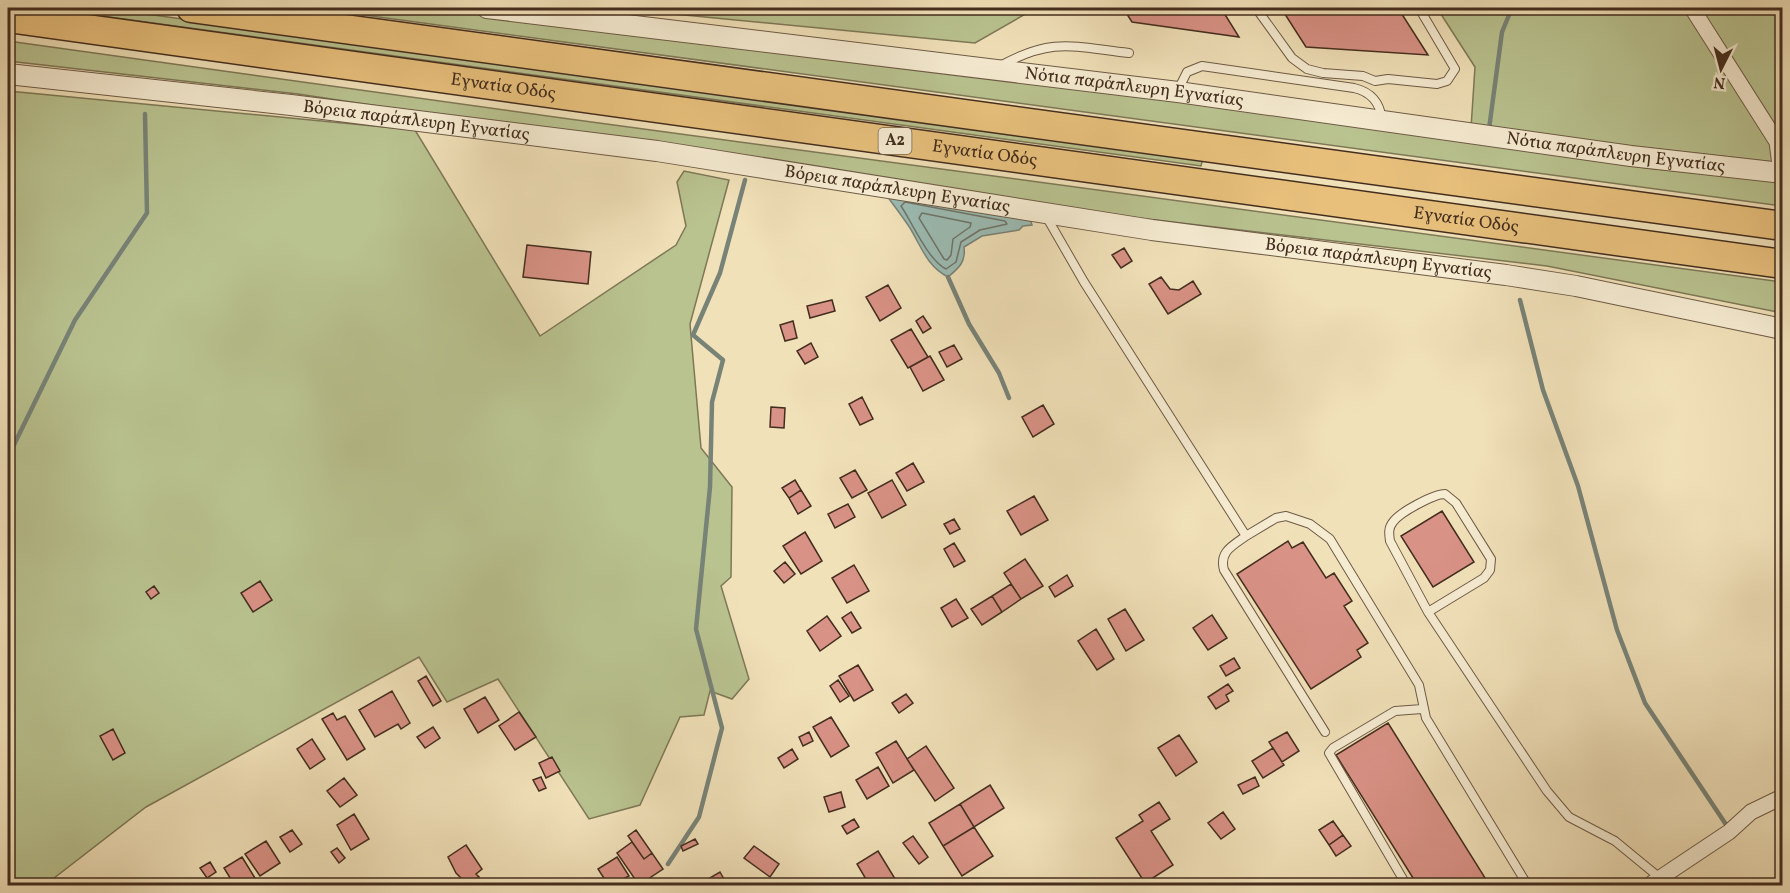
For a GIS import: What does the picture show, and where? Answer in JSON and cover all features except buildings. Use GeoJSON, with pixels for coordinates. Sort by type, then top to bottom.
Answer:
{"type":"FeatureCollection","features":[{"type":"Feature","properties":{"kind":"highway","name":"Εγνατία Οδός"},"geometry":{"type":"LineString","coordinates":[[191,8],[1782,226]]}},
{"type":"Feature","properties":{"kind":"highway","name":"Εγνατία Οδός"},"geometry":{"type":"LineString","coordinates":[[8,18],[1782,264]]}},
{"type":"Feature","properties":{"kind":"street","name":"Νότια παράπλευρη Εγνατίας"},"geometry":{"type":"LineString","coordinates":[[487,8],[1178,92],[1631,156],[1782,173]]}},
{"type":"Feature","properties":{"kind":"street"},"geometry":{"type":"LineString","coordinates":[[1692,8],[1777,142],[1782,173]]}},
{"type":"Feature","properties":{"kind":"street","name":"Βόρεια παράπλευρη Εγνατίας"},"geometry":{"type":"LineString","coordinates":[[8,74],[558,137],[1046,215],[1506,274],[1782,328]]}},
{"type":"Feature","properties":{"kind":"street"},"geometry":{"type":"LineString","coordinates":[[1654,882],[1729,832],[1751,812],[1782,797]]}},
{"type":"Feature","properties":{"kind":"lane"},"geometry":{"type":"LineString","coordinates":[[1256,8],[1292,58],[1307,69],[1323,73],[1363,76],[1375,81],[1388,79],[1437,84],[1448,81],[1455,69],[1419,8]]}},
{"type":"Feature","properties":{"kind":"lane"},"geometry":{"type":"LineString","coordinates":[[995,69],[1028,51],[1053,45],[1129,53]]}},
{"type":"Feature","properties":{"kind":"lane"},"geometry":{"type":"LineString","coordinates":[[1178,92],[1187,72],[1202,66],[1354,88],[1366,92],[1377,100],[1382,121]]}},
{"type":"Feature","properties":{"kind":"lane"},"geometry":{"type":"LineString","coordinates":[[1366,92],[1375,81]]}},
{"type":"Feature","properties":{"kind":"lane"},"geometry":{"type":"LineString","coordinates":[[1046,215],[1084,282],[1245,537]]}},
{"type":"Feature","properties":{"kind":"lane"},"geometry":{"type":"LineString","coordinates":[[1428,612],[1484,578],[1490,570],[1491,559],[1456,502],[1445,494],[1435,494],[1393,521],[1389,531],[1390,541],[1428,612],[1547,791],[1569,817],[1615,841],[1654,882]]}},
{"type":"Feature","properties":{"kind":"lane"},"geometry":{"type":"LineString","coordinates":[[1325,732],[1224,570],[1222,562],[1226,551],[1276,518],[1286,516],[1299,519],[1324,533],[1339,551],[1419,685],[1422,708],[1528,885]]}},
{"type":"Feature","properties":{"kind":"lane"},"geometry":{"type":"LineString","coordinates":[[1407,885],[1329,753],[1333,748],[1395,711],[1422,708]]}},
{"type":"Feature","properties":{"kind":"green space"},"geometry":{"type":"Polygon","coordinates":[[[43,8],[102,8],[1203,158],[1201,166],[43,8]]]}},
{"type":"Feature","properties":{"kind":"green space"},"geometry":{"type":"Polygon","coordinates":[[[312,8],[430,8],[686,36],[1181,99],[1646,168],[1782,182],[1782,206],[312,8]]]}},
{"type":"Feature","properties":{"kind":"green space"},"geometry":{"type":"Polygon","coordinates":[[[612,8],[1036,8],[975,43],[612,8]]]}},
{"type":"Feature","properties":{"kind":"green space"},"geometry":{"type":"Polygon","coordinates":[[[1437,8],[1782,8],[1782,163],[1471,128],[1475,67],[1437,8]]]}},
{"type":"Feature","properties":{"kind":"green space"},"geometry":{"type":"Polygon","coordinates":[[[8,41],[1782,282],[1782,313],[1547,266],[1088,212],[298,94],[8,61],[8,41]]]}},
{"type":"Feature","properties":{"kind":"green space"},"geometry":{"type":"Polygon","coordinates":[[[8,91],[415,130],[540,336],[676,245],[686,226],[677,182],[684,171],[729,180],[690,324],[701,448],[732,487],[731,577],[721,586],[749,679],[732,699],[710,691],[704,715],[680,717],[640,805],[589,819],[498,679],[447,702],[419,657],[146,807],[45,885],[8,885],[8,91]]]}},
{"type":"Feature","properties":{"kind":"water"},"geometry":{"type":"Polygon","coordinates":[[[884,192],[1030,219],[1032,225],[1023,226],[1019,230],[982,236],[964,247],[961,264],[948,277],[930,262],[910,228],[884,192]]]}},
{"type":"Feature","properties":{"kind":"waterway"},"geometry":{"type":"LineString","coordinates":[[614,13],[633,8]]}},
{"type":"Feature","properties":{"kind":"waterway"},"geometry":{"type":"LineString","coordinates":[[1489,129],[1502,32],[1512,8]]}},
{"type":"Feature","properties":{"kind":"waterway"},"geometry":{"type":"LineString","coordinates":[[8,457],[75,320],[147,213],[145,114]]}},
{"type":"Feature","properties":{"kind":"waterway"},"geometry":{"type":"LineString","coordinates":[[668,864],[699,817],[722,728],[696,629],[710,487],[712,402],[723,360],[693,335],[720,273],[745,180]]}},
{"type":"Feature","properties":{"kind":"waterway"},"geometry":{"type":"LineString","coordinates":[[948,277],[969,324],[999,373],[1009,398]]}},
{"type":"Feature","properties":{"kind":"waterway"},"geometry":{"type":"LineString","coordinates":[[1520,300],[1543,390],[1578,486],[1617,630],[1645,703],[1727,826]]}}]}
